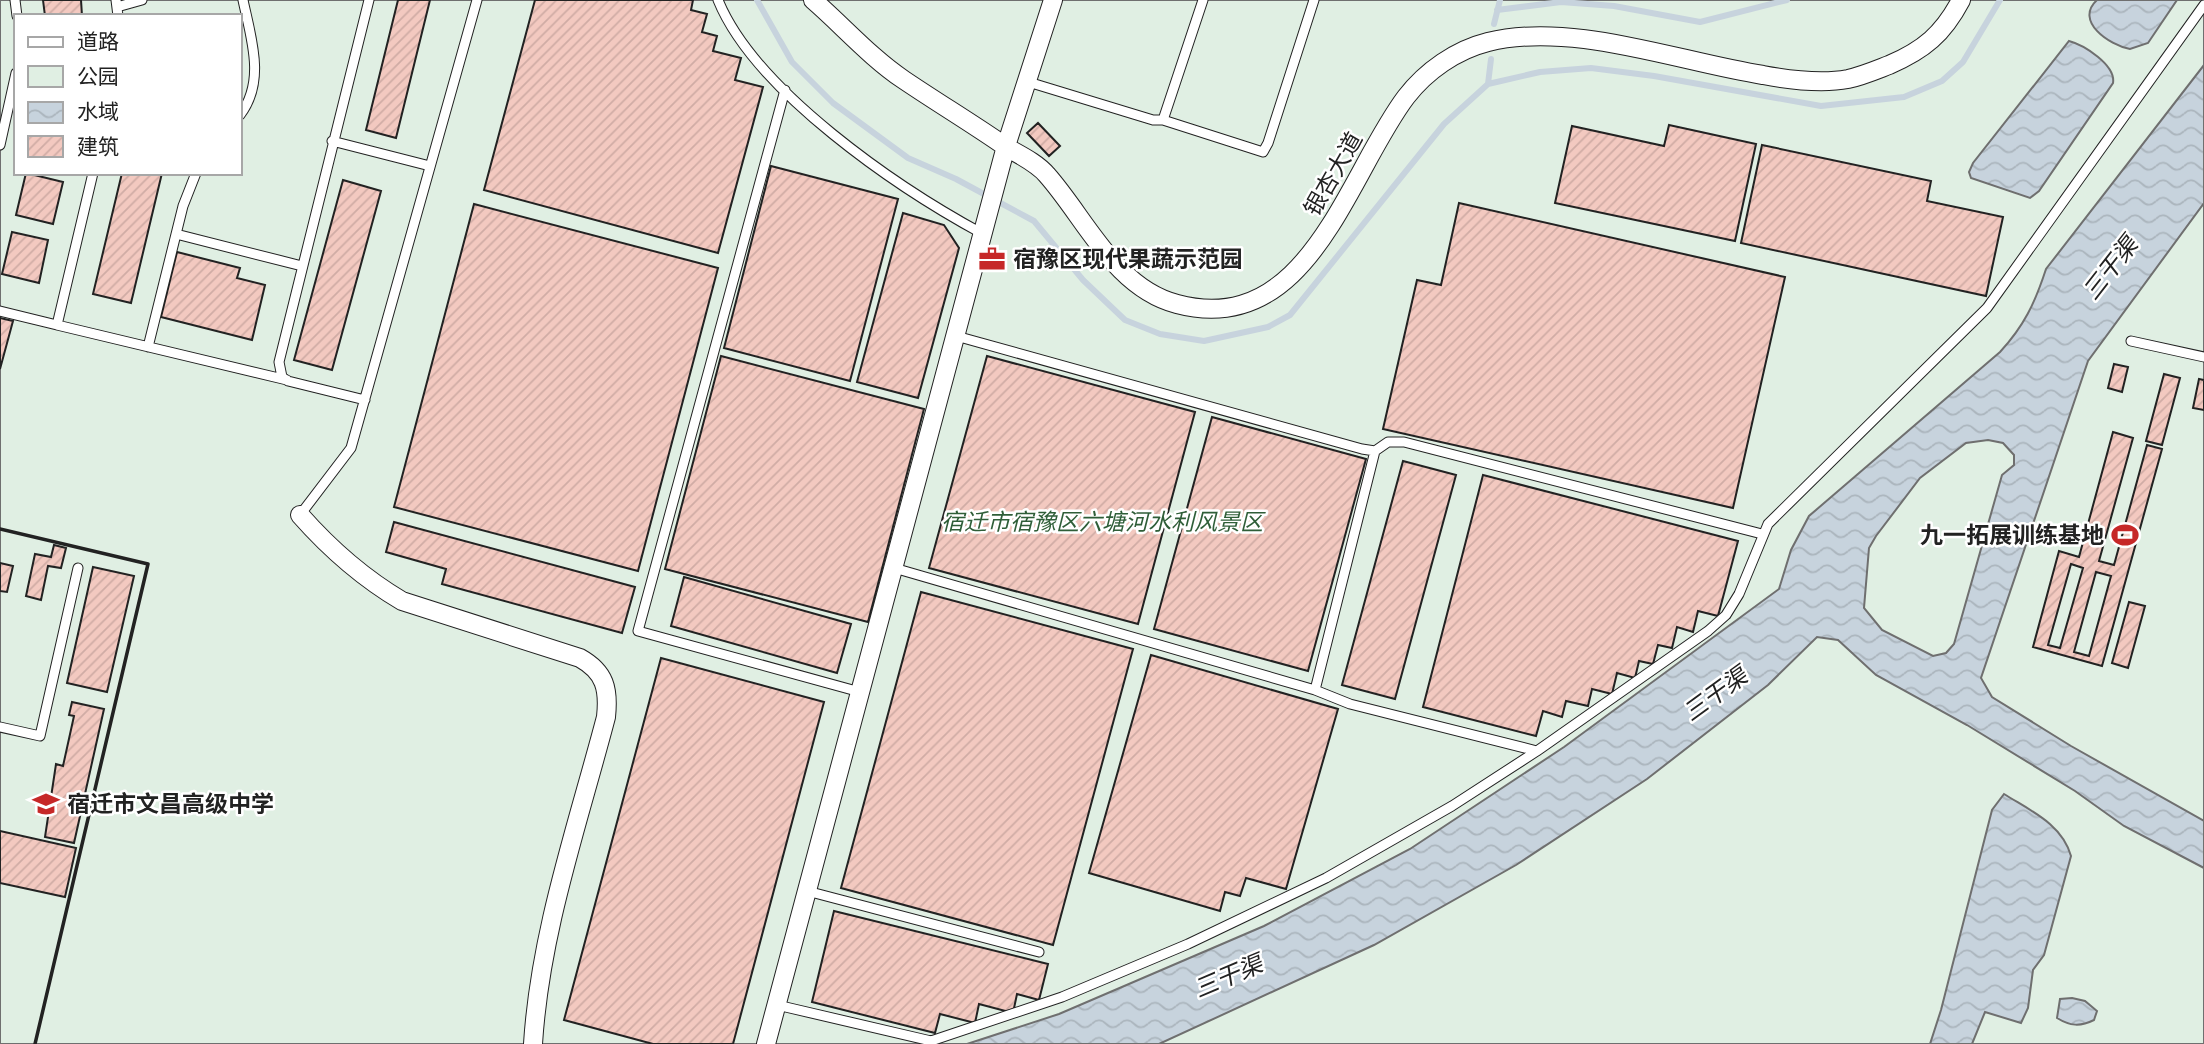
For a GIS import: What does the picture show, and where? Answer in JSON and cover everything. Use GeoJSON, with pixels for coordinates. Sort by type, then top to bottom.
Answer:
{"type":"FeatureCollection","features":[{"type":"Feature","properties":{"kind":"street","name":"银杏大道"},"geometry":{"type":"LineString","coordinates":[[813,0],[900,78],[1005,152],[1045,172],[1130,281],[1175,304],[1222,307],[1262,298],[1307,259],[1327,235],[1407,96],[1448,57],[1489,42],[1552,37],[1625,46],[1691,63],[1797,81],[1848,79],[1911,56],[1929,44],[1945,28],[1961,0]]}},
{"type":"Feature","properties":{"kind":"street"},"geometry":{"type":"LineString","coordinates":[[766,1044],[1005,152],[1025,81],[1053,0]]}},
{"type":"Feature","properties":{"kind":"street"},"geometry":{"type":"LineString","coordinates":[[300,515],[323,542],[376,586],[402,601],[580,658],[592,665],[603,678],[608,694],[607,716],[550,928],[540,977],[533,1044]]}},
{"type":"Feature","properties":{"kind":"lane"},"geometry":{"type":"LineString","coordinates":[[117,8],[142,0]]}},
{"type":"Feature","properties":{"kind":"lane"},"geometry":{"type":"LineString","coordinates":[[242,112],[249,102],[254,83],[252,46],[243,0]]}},
{"type":"Feature","properties":{"kind":"lane"},"geometry":{"type":"LineString","coordinates":[[288,381],[282,377],[279,362],[369,0]]}},
{"type":"Feature","properties":{"kind":"lane"},"geometry":{"type":"LineString","coordinates":[[300,515],[351,448],[477,0]]}},
{"type":"Feature","properties":{"kind":"lane"},"geometry":{"type":"LineString","coordinates":[[718,0],[744,46],[785,90],[891,178],[983,234]]}},
{"type":"Feature","properties":{"kind":"lane"},"geometry":{"type":"LineString","coordinates":[[1163,120],[1203,0]]}},
{"type":"Feature","properties":{"kind":"lane"},"geometry":{"type":"LineString","coordinates":[[1025,81],[1263,152],[1314,0]]}},
{"type":"Feature","properties":{"kind":"lane"},"geometry":{"type":"LineString","coordinates":[[777,1005],[931,1041],[1002,1020],[1188,944],[1326,878],[1452,806],[1537,751],[1708,631],[1726,615],[1739,594],[1768,524],[1987,308],[2204,5]]}},
{"type":"Feature","properties":{"kind":"lane"},"geometry":{"type":"LineString","coordinates":[[0,145],[14,82]]}},
{"type":"Feature","properties":{"kind":"lane"},"geometry":{"type":"LineString","coordinates":[[785,90],[638,631],[860,692]]}},
{"type":"Feature","properties":{"kind":"lane"},"geometry":{"type":"LineString","coordinates":[[332,141],[430,166]]}},
{"type":"Feature","properties":{"kind":"lane"},"geometry":{"type":"LineString","coordinates":[[57,325],[93,175]]}},
{"type":"Feature","properties":{"kind":"lane"},"geometry":{"type":"LineString","coordinates":[[148,347],[176,234],[195,175]]}},
{"type":"Feature","properties":{"kind":"lane"},"geometry":{"type":"LineString","coordinates":[[176,234],[302,266]]}},
{"type":"Feature","properties":{"kind":"lane"},"geometry":{"type":"LineString","coordinates":[[0,311],[365,400]]}},
{"type":"Feature","properties":{"kind":"lane"},"geometry":{"type":"LineString","coordinates":[[956,336],[1375,451]]}},
{"type":"Feature","properties":{"kind":"lane"},"geometry":{"type":"LineString","coordinates":[[2131,341],[2204,357]]}},
{"type":"Feature","properties":{"kind":"lane"},"geometry":{"type":"LineString","coordinates":[[1315,690],[1375,451],[1388,442],[1404,442],[1762,534]]}},
{"type":"Feature","properties":{"kind":"lane"},"geometry":{"type":"LineString","coordinates":[[0,727],[40,736],[78,568]]}},
{"type":"Feature","properties":{"kind":"lane"},"geometry":{"type":"LineString","coordinates":[[894,568],[1315,690],[1350,704],[1537,751]]}},
{"type":"Feature","properties":{"kind":"lane"},"geometry":{"type":"LineString","coordinates":[[807,891],[1039,952]]}},
{"type":"Feature","properties":{"kind":"green space","name":"宿迁市宿豫区六塘河水利风景区"},"geometry":{"type":"Polygon","coordinates":[[[0,0],[2204,0],[2204,1044],[0,1044],[0,0]]]}},
{"type":"Feature","properties":{"kind":"water"},"geometry":{"type":"Polygon","coordinates":[[[2097,0],[2177,0],[2148,43],[2130,49],[2113,43],[2092,24],[2091,8],[2097,0]]]}},
{"type":"Feature","properties":{"kind":"water"},"geometry":{"type":"Polygon","coordinates":[[[2069,41],[2090,51],[2104,63],[2110,69],[2113,83],[2039,191],[2030,198],[1971,178],[1969,172],[1973,163],[2069,41]]]}},
{"type":"Feature","properties":{"kind":"water","name":"三干渠"},"geometry":{"type":"Polygon","coordinates":[[[2204,65],[2204,203],[2088,361],[1981,678],[1992,697],[2071,746],[2204,821],[2204,868],[2124,826],[2075,791],[1967,725],[1876,675],[1838,640],[1817,637],[1768,685],[1647,779],[1516,865],[1374,945],[1159,1044],[967,1044],[1059,1014],[1264,926],[1410,849],[1564,747],[1779,589],[1791,550],[1809,516],[2000,352],[2028,314],[2046,269],[2204,65]],[[1988,440],[1966,443],[1920,478],[1869,548],[1864,608],[1882,630],[1933,656],[1946,653],[1954,644],[2002,475],[2014,465],[2014,455],[2003,443],[1988,440]]]}},
{"type":"Feature","properties":{"kind":"water"},"geometry":{"type":"Polygon","coordinates":[[[2004,794],[2053,827],[2061,835],[2071,856],[2044,955],[2033,970],[2028,1008],[2021,1023],[1985,1012],[1972,1044],[1930,1044],[1992,810],[2004,794]]]}},
{"type":"Feature","properties":{"kind":"water"},"geometry":{"type":"Polygon","coordinates":[[[2060,999],[2085,1001],[2097,1011],[2094,1020],[2075,1025],[2057,1018],[2060,999]]]}},
{"type":"Feature","properties":{"kind":"building"},"geometry":{"type":"Polygon","coordinates":[[[43,0],[81,0],[82,14],[45,14],[43,0]]]}},
{"type":"Feature","properties":{"kind":"building"},"geometry":{"type":"Polygon","coordinates":[[[398,0],[430,0],[396,138],[366,130],[398,0]]]}},
{"type":"Feature","properties":{"kind":"building"},"geometry":{"type":"Polygon","coordinates":[[[535,0],[693,0],[691,10],[707,14],[702,32],[717,36],[713,51],[741,58],[735,80],[763,87],[718,253],[484,190],[535,0]]]}},
{"type":"Feature","properties":{"kind":"building"},"geometry":{"type":"Polygon","coordinates":[[[1038,123],[1060,146],[1049,156],[1027,133],[1038,123]]]}},
{"type":"Feature","properties":{"kind":"building"},"geometry":{"type":"Polygon","coordinates":[[[1669,125],[1756,144],[1735,241],[1555,203],[1572,126],[1664,146],[1669,125]]]}},
{"type":"Feature","properties":{"kind":"building"},"geometry":{"type":"Polygon","coordinates":[[[1762,145],[1931,181],[1927,201],[2003,217],[1986,296],[1741,243],[1762,145]]]}},
{"type":"Feature","properties":{"kind":"building"},"geometry":{"type":"Polygon","coordinates":[[[771,166],[898,199],[850,381],[724,348],[771,166]]]}},
{"type":"Feature","properties":{"kind":"building"},"geometry":{"type":"Polygon","coordinates":[[[26,175],[63,182],[53,224],[16,215],[26,175]]]}},
{"type":"Feature","properties":{"kind":"building"},"geometry":{"type":"Polygon","coordinates":[[[122,175],[162,175],[131,303],[93,294],[122,175]]]}},
{"type":"Feature","properties":{"kind":"building"},"geometry":{"type":"Polygon","coordinates":[[[343,180],[381,191],[332,370],[294,360],[343,180]]]}},
{"type":"Feature","properties":{"kind":"building"},"geometry":{"type":"Polygon","coordinates":[[[1459,203],[1785,277],[1733,508],[1383,429],[1417,280],[1441,285],[1459,203]]]}},
{"type":"Feature","properties":{"kind":"building"},"geometry":{"type":"Polygon","coordinates":[[[474,204],[718,268],[638,571],[394,507],[474,204]]]}},
{"type":"Feature","properties":{"kind":"building"},"geometry":{"type":"Polygon","coordinates":[[[903,213],[944,225],[959,248],[918,398],[857,382],[903,213]]]}},
{"type":"Feature","properties":{"kind":"building"},"geometry":{"type":"Polygon","coordinates":[[[12,232],[48,240],[39,283],[2,274],[12,232]]]}},
{"type":"Feature","properties":{"kind":"building"},"geometry":{"type":"Polygon","coordinates":[[[177,252],[240,268],[237,278],[265,285],[252,340],[161,317],[177,252]]]}},
{"type":"Feature","properties":{"kind":"building"},"geometry":{"type":"Polygon","coordinates":[[[0,318],[13,321],[0,369],[0,318]]]}},
{"type":"Feature","properties":{"kind":"building"},"geometry":{"type":"Polygon","coordinates":[[[721,356],[924,409],[868,622],[665,569],[721,356]]]}},
{"type":"Feature","properties":{"kind":"building"},"geometry":{"type":"Polygon","coordinates":[[[987,356],[1195,412],[1138,624],[929,568],[987,356]]]}},
{"type":"Feature","properties":{"kind":"building"},"geometry":{"type":"Polygon","coordinates":[[[2114,364],[2128,367],[2122,392],[2108,388],[2114,364]]]}},
{"type":"Feature","properties":{"kind":"building"},"geometry":{"type":"Polygon","coordinates":[[[2164,374],[2180,378],[2162,445],[2146,441],[2164,374]]]}},
{"type":"Feature","properties":{"kind":"building"},"geometry":{"type":"Polygon","coordinates":[[[2199,379],[2204,380],[2204,410],[2193,408],[2199,379]]]}},
{"type":"Feature","properties":{"kind":"building"},"geometry":{"type":"Polygon","coordinates":[[[1212,417],[1366,459],[1308,671],[1154,629],[1212,417]]]}},
{"type":"Feature","properties":{"kind":"building"},"geometry":{"type":"Polygon","coordinates":[[[2113,432],[2133,438],[2099,561],[2114,565],[2147,445],[2162,449],[2102,666],[2033,647],[2059,551],[2079,557],[2113,432]],[[2071,564],[2048,645],[2060,648],[2083,568],[2071,564]],[[2096,572],[2074,652],[2089,656],[2111,576],[2096,572]]]}},
{"type":"Feature","properties":{"kind":"building"},"geometry":{"type":"Polygon","coordinates":[[[1403,461],[1456,475],[1395,699],[1342,685],[1403,461]]]}},
{"type":"Feature","properties":{"kind":"building"},"geometry":{"type":"Polygon","coordinates":[[[1483,475],[1738,541],[1718,616],[1698,611],[1693,632],[1677,627],[1672,648],[1658,645],[1653,664],[1639,661],[1635,678],[1617,673],[1612,694],[1592,689],[1588,706],[1566,701],[1562,717],[1543,711],[1536,736],[1423,707],[1483,475]]]}},
{"type":"Feature","properties":{"kind":"building"},"geometry":{"type":"Polygon","coordinates":[[[394,522],[635,587],[622,633],[442,584],[446,569],[386,552],[394,522]]]}},
{"type":"Feature","properties":{"kind":"building"},"geometry":{"type":"Polygon","coordinates":[[[54,545],[66,548],[61,568],[48,566],[41,600],[26,596],[35,554],[51,557],[54,545]]]}},
{"type":"Feature","properties":{"kind":"building"},"geometry":{"type":"Polygon","coordinates":[[[0,563],[13,566],[7,592],[0,591],[0,563]]]}},
{"type":"Feature","properties":{"kind":"building"},"geometry":{"type":"Polygon","coordinates":[[[93,567],[134,576],[107,692],[67,683],[93,567]]]}},
{"type":"Feature","properties":{"kind":"building"},"geometry":{"type":"Polygon","coordinates":[[[684,577],[851,624],[837,673],[671,626],[684,577]]]}},
{"type":"Feature","properties":{"kind":"building"},"geometry":{"type":"Polygon","coordinates":[[[921,592],[1133,649],[1053,945],[841,888],[921,592]]]}},
{"type":"Feature","properties":{"kind":"building"},"geometry":{"type":"Polygon","coordinates":[[[2129,602],[2145,606],[2128,668],[2112,663],[2129,602]]]}},
{"type":"Feature","properties":{"kind":"building"},"geometry":{"type":"Polygon","coordinates":[[[1151,655],[1338,709],[1286,889],[1246,878],[1240,896],[1225,892],[1220,911],[1089,873],[1151,655]]]}},
{"type":"Feature","properties":{"kind":"building"},"geometry":{"type":"Polygon","coordinates":[[[661,658],[824,702],[733,1044],[653,1044],[564,1020],[661,658]]]}},
{"type":"Feature","properties":{"kind":"building"},"geometry":{"type":"Polygon","coordinates":[[[72,702],[104,709],[74,843],[45,837],[56,764],[63,766],[74,716],[69,715],[72,702]]]}},
{"type":"Feature","properties":{"kind":"building"},"geometry":{"type":"Polygon","coordinates":[[[0,831],[76,848],[65,897],[0,883],[0,831]]]}},
{"type":"Feature","properties":{"kind":"building"},"geometry":{"type":"Polygon","coordinates":[[[834,911],[1048,964],[1039,1000],[1017,994],[1013,1013],[979,1004],[975,1023],[940,1014],[935,1033],[812,1002],[834,911]]]}},
{"type":"Feature","properties":{"kind":"waterway"},"geometry":{"type":"LineString","coordinates":[[757,0],[792,62],[833,103],[908,158],[956,179],[1034,221],[1083,280],[1125,320],[1160,334],[1204,341],[1268,327],[1290,315],[1444,124],[1488,84],[1540,72],[1591,68],[1654,76],[1821,106],[1904,97],[1942,81],[1963,62],[2000,0]]}},
{"type":"Feature","properties":{"kind":"waterway"},"geometry":{"type":"LineString","coordinates":[[1494,24],[1500,0]]}},
{"type":"Feature","properties":{"kind":"waterway"},"geometry":{"type":"LineString","coordinates":[[1497,10],[1561,2],[1614,6],[1700,22],[1787,0]]}},
{"type":"Feature","properties":{"kind":"waterway"},"geometry":{"type":"LineString","coordinates":[[1488,84],[1491,59]]}},
{"type":"Feature","properties":{"kind":"wall"},"geometry":{"type":"LineString","coordinates":[[0,529],[148,564],[35,1044]]}},
{"type":"Feature","properties":{"kind":"place","name":"宿豫区现代果蔬示范园"},"geometry":{"type":"Point","coordinates":[992,259]}},
{"type":"Feature","properties":{"kind":"place","name":"九一拓展训练基地"},"geometry":{"type":"Point","coordinates":[2125,535]}},
{"type":"Feature","properties":{"kind":"place","name":"宿迁市文昌高级中学"},"geometry":{"type":"Point","coordinates":[46,804]}}]}
